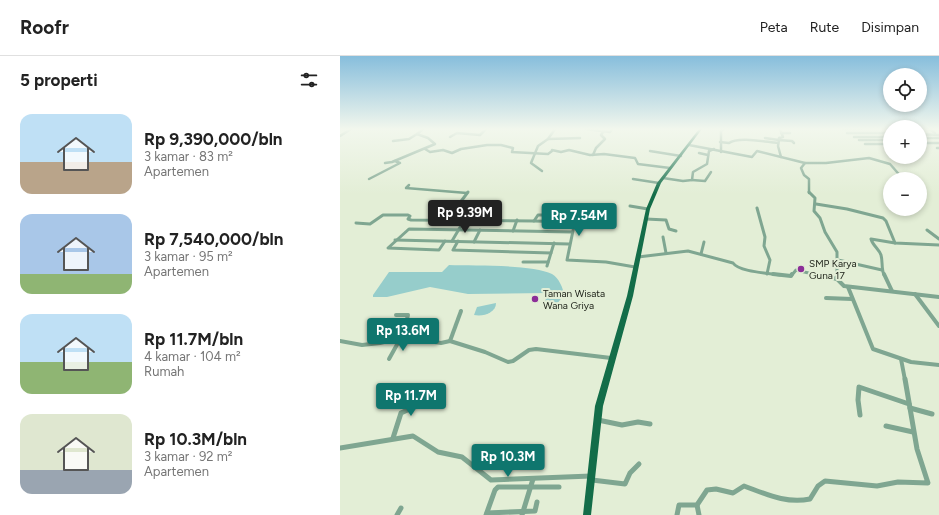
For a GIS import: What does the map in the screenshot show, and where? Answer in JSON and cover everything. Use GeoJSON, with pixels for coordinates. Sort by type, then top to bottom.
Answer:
{"type":"FeatureCollection","features":[{"type":"Feature","properties":{"kind":"main road"},"geometry":{"type":"LineString","coordinates":[[587,515],[596,420],[611,358],[630,296],[648,209],[661,181],[685,150]]}},
{"type":"Feature","properties":{"kind":"street"},"geometry":{"type":"LineString","coordinates":[[385,163],[395,161],[421,150]]}},
{"type":"Feature","properties":{"kind":"street"},"geometry":{"type":"LineString","coordinates":[[427,150],[430,152],[440,150]]}},
{"type":"Feature","properties":{"kind":"street"},"geometry":{"type":"LineString","coordinates":[[444,150],[452,153],[457,150]]}},
{"type":"Feature","properties":{"kind":"street"},"geometry":{"type":"LineString","coordinates":[[512,150],[512,152],[548,154],[552,150]]}},
{"type":"Feature","properties":{"kind":"street"},"geometry":{"type":"LineString","coordinates":[[536,150],[531,163],[542,171]]}},
{"type":"Feature","properties":{"kind":"street"},"geometry":{"type":"LineString","coordinates":[[554,150],[562,152],[568,150]]}},
{"type":"Feature","properties":{"kind":"street"},"geometry":{"type":"LineString","coordinates":[[571,150],[593,156],[604,154],[635,158],[639,164],[670,168]]}},
{"type":"Feature","properties":{"kind":"street"},"geometry":{"type":"LineString","coordinates":[[593,156],[595,150]]}},
{"type":"Feature","properties":{"kind":"street"},"geometry":{"type":"LineString","coordinates":[[692,180],[693,172],[707,164],[708,154],[710,150]]}},
{"type":"Feature","properties":{"kind":"street"},"geometry":{"type":"LineString","coordinates":[[717,150],[752,157],[757,151],[805,163],[848,161],[867,158],[888,163],[896,172]]}},
{"type":"Feature","properties":{"kind":"street"},"geometry":{"type":"LineString","coordinates":[[780,150],[781,157]]}},
{"type":"Feature","properties":{"kind":"street"},"geometry":{"type":"LineString","coordinates":[[650,151],[681,156]]}},
{"type":"Feature","properties":{"kind":"street"},"geometry":{"type":"LineString","coordinates":[[699,154],[708,154]]}},
{"type":"Feature","properties":{"kind":"street"},"geometry":{"type":"LineString","coordinates":[[369,179],[400,163],[395,161]]}},
{"type":"Feature","properties":{"kind":"street"},"geometry":{"type":"LineString","coordinates":[[848,161],[851,164]]}},
{"type":"Feature","properties":{"kind":"street"},"geometry":{"type":"LineString","coordinates":[[805,163],[801,168],[804,175],[809,179],[809,193],[814,197],[816,214],[820,218],[828,239],[835,249],[838,260],[837,279]]}},
{"type":"Feature","properties":{"kind":"street"},"geometry":{"type":"LineString","coordinates":[[384,171],[391,172]]}},
{"type":"Feature","properties":{"kind":"street"},"geometry":{"type":"LineString","coordinates":[[633,179],[661,181],[692,180],[705,182],[711,172]]}},
{"type":"Feature","properties":{"kind":"street"},"geometry":{"type":"LineString","coordinates":[[409,185],[407,188],[430,191],[468,192],[460,204],[475,213],[466,220],[452,241]]}},
{"type":"Feature","properties":{"kind":"street"},"geometry":{"type":"LineString","coordinates":[[816,204],[847,209],[883,218],[886,221],[895,243]]}},
{"type":"Feature","properties":{"kind":"street"},"geometry":{"type":"LineString","coordinates":[[630,206],[648,209]]}},
{"type":"Feature","properties":{"kind":"street"},"geometry":{"type":"LineString","coordinates":[[757,208],[765,235],[764,246],[770,260],[767,274]]}},
{"type":"Feature","properties":{"kind":"street"},"geometry":{"type":"LineString","coordinates":[[356,223],[370,224],[381,215],[388,214],[408,215],[408,219],[412,220],[517,220],[575,222]]}},
{"type":"Feature","properties":{"kind":"street"},"geometry":{"type":"LineString","coordinates":[[534,221],[538,214],[576,216],[566,259],[569,261],[606,262],[635,267]]}},
{"type":"Feature","properties":{"kind":"street"},"geometry":{"type":"LineString","coordinates":[[646,218],[666,220],[669,229],[676,231]]}},
{"type":"Feature","properties":{"kind":"street"},"geometry":{"type":"LineString","coordinates":[[513,231],[517,220]]}},
{"type":"Feature","properties":{"kind":"street"},"geometry":{"type":"LineString","coordinates":[[445,241],[439,250],[389,249],[395,240],[409,229],[572,232]]}},
{"type":"Feature","properties":{"kind":"street"},"geometry":{"type":"LineString","coordinates":[[474,242],[480,230]]}},
{"type":"Feature","properties":{"kind":"street"},"geometry":{"type":"LineString","coordinates":[[927,230],[939,238]]}},
{"type":"Feature","properties":{"kind":"street"},"geometry":{"type":"LineString","coordinates":[[663,237],[666,253]]}},
{"type":"Feature","properties":{"kind":"street"},"geometry":{"type":"LineString","coordinates":[[892,291],[882,270],[881,255],[873,246],[871,239],[895,243],[939,245]]}},
{"type":"Feature","properties":{"kind":"street"},"geometry":{"type":"LineString","coordinates":[[395,240],[569,244]]}},
{"type":"Feature","properties":{"kind":"street"},"geometry":{"type":"LineString","coordinates":[[458,242],[453,250],[551,252]]}},
{"type":"Feature","properties":{"kind":"street"},"geometry":{"type":"LineString","coordinates":[[505,251],[508,242]]}},
{"type":"Feature","properties":{"kind":"street"},"geometry":{"type":"LineString","coordinates":[[701,254],[704,242]]}},
{"type":"Feature","properties":{"kind":"street"},"geometry":{"type":"LineString","coordinates":[[547,266],[554,244]]}},
{"type":"Feature","properties":{"kind":"street"},"geometry":{"type":"LineString","coordinates":[[637,257],[685,251],[701,254],[733,263],[735,266],[744,269],[767,274],[791,276],[792,272],[796,270],[837,279],[842,285],[848,287],[939,296]]}},
{"type":"Feature","properties":{"kind":"street"},"geometry":{"type":"LineString","coordinates":[[838,260],[882,270]]}},
{"type":"Feature","properties":{"kind":"street"},"geometry":{"type":"LineString","coordinates":[[523,262],[548,262]]}},
{"type":"Feature","properties":{"kind":"street"},"geometry":{"type":"LineString","coordinates":[[848,287],[872,348],[876,351],[901,359],[939,365]]}},
{"type":"Feature","properties":{"kind":"street"},"geometry":{"type":"LineString","coordinates":[[915,294],[939,326]]}},
{"type":"Feature","properties":{"kind":"street"},"geometry":{"type":"LineString","coordinates":[[826,298],[852,299]]}},
{"type":"Feature","properties":{"kind":"street"},"geometry":{"type":"LineString","coordinates":[[450,342],[455,333],[455,322],[461,311]]}},
{"type":"Feature","properties":{"kind":"street"},"geometry":{"type":"LineString","coordinates":[[389,359],[403,337],[409,323],[407,319],[408,315],[396,315]]}},
{"type":"Feature","properties":{"kind":"street"},"geometry":{"type":"LineString","coordinates":[[340,340],[362,345],[380,343],[403,337],[423,338],[441,343],[450,342],[485,352],[508,362],[513,361],[529,350],[536,349],[611,358]]}},
{"type":"Feature","properties":{"kind":"street"},"geometry":{"type":"LineString","coordinates":[[677,515],[678,508],[681,504],[697,505],[702,500],[707,490],[712,488],[733,493],[744,486],[774,498],[801,501],[810,499],[818,486],[825,482],[877,486],[898,482],[926,484],[928,481],[913,432],[910,406],[901,359]]}},
{"type":"Feature","properties":{"kind":"street"},"geometry":{"type":"LineString","coordinates":[[860,415],[858,405],[859,387],[932,414]]}},
{"type":"Feature","properties":{"kind":"street"},"geometry":{"type":"LineString","coordinates":[[393,438],[401,413],[416,406],[424,395]]}},
{"type":"Feature","properties":{"kind":"street"},"geometry":{"type":"LineString","coordinates":[[596,420],[622,425],[638,422],[650,424]]}},
{"type":"Feature","properties":{"kind":"street"},"geometry":{"type":"LineString","coordinates":[[886,426],[913,432]]}},
{"type":"Feature","properties":{"kind":"street"},"geometry":{"type":"LineString","coordinates":[[340,448],[393,438],[413,436],[438,452],[462,457],[491,480],[591,478],[625,484],[630,473],[639,464]]}},
{"type":"Feature","properties":{"kind":"street"},"geometry":{"type":"LineString","coordinates":[[522,514],[533,479]]}},
{"type":"Feature","properties":{"kind":"street"},"geometry":{"type":"LineString","coordinates":[[537,502],[535,511],[522,514],[487,514],[496,488],[559,488]]}},
{"type":"Feature","properties":{"kind":"street"},"geometry":{"type":"LineString","coordinates":[[697,505],[699,515]]}},
{"type":"Feature","properties":{"kind":"street"},"geometry":{"type":"LineString","coordinates":[[397,515],[401,508]]}},
{"type":"Feature","properties":{"kind":"water"},"geometry":{"type":"Polygon","coordinates":[[[449,265],[517,267],[543,271],[552,274],[557,278],[562,286],[564,295],[552,310],[544,308],[547,293],[468,294],[430,287],[387,297],[373,297],[389,272],[442,272],[449,265]]]}},
{"type":"Feature","properties":{"kind":"water"},"geometry":{"type":"Polygon","coordinates":[[[496,303],[494,309],[488,314],[474,315],[477,307],[496,303]]]}},
{"type":"Feature","properties":{"kind":"place","name":"SMP Karya Guna 17"},"geometry":{"type":"Point","coordinates":[801,269]}},
{"type":"Feature","properties":{"kind":"place","name":"Taman Wisata Wana Griya"},"geometry":{"type":"Point","coordinates":[535,299]}}]}
